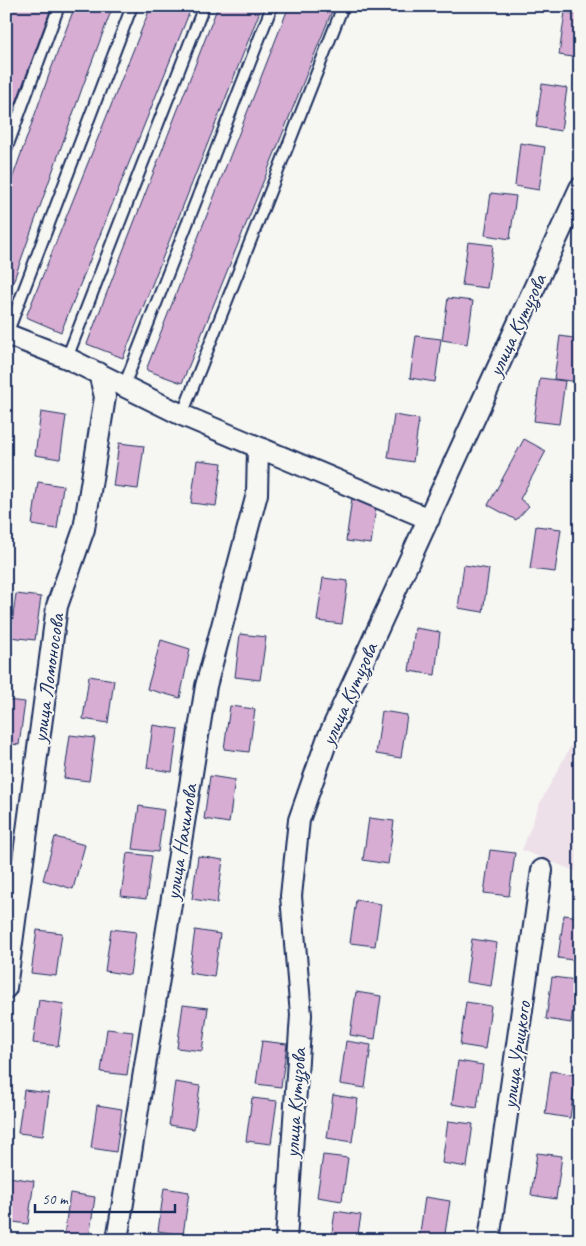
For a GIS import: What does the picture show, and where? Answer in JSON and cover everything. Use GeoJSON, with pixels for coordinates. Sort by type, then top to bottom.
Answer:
{"type":"FeatureCollection","features":[{"type":"Feature","properties":{"kind":"street","name":"улица Кутузова"},"geometry":{"type":"LineString","coordinates":[[286,1240],[301,1015],[291,896],[299,820],[327,740],[580,188]]}},
{"type":"Feature","properties":{"kind":"street"},"geometry":{"type":"LineString","coordinates":[[6,334],[67,358],[182,415],[428,519]]}},
{"type":"Feature","properties":{"kind":"street","name":"улица Ломоносова"},"geometry":{"type":"LineString","coordinates":[[6,988],[57,606],[84,529],[104,397],[99,373]]}},
{"type":"Feature","properties":{"kind":"street","name":"улица Нахимова"},"geometry":{"type":"LineString","coordinates":[[117,1240],[206,686],[257,494],[258,448]]}},
{"type":"Feature","properties":{"kind":"street","name":"улица Урицкого"},"geometry":{"type":"LineString","coordinates":[[490,1240],[542,870]]}},
{"type":"Feature","properties":{"kind":"lane"},"geometry":{"type":"LineString","coordinates":[[6,150],[59,6]]}},
{"type":"Feature","properties":{"kind":"lane"},"geometry":{"type":"LineString","coordinates":[[6,334],[132,6]]}},
{"type":"Feature","properties":{"kind":"lane"},"geometry":{"type":"LineString","coordinates":[[67,358],[204,6]]}},
{"type":"Feature","properties":{"kind":"lane"},"geometry":{"type":"LineString","coordinates":[[124,386],[272,6]]}},
{"type":"Feature","properties":{"kind":"lane"},"geometry":{"type":"LineString","coordinates":[[182,415],[343,6]]}},
{"type":"Feature","properties":{"kind":"shaded area"},"geometry":{"type":"Polygon","coordinates":[[[580,729],[580,873],[522,850],[540,803],[580,729]]]}},
{"type":"Feature","properties":{"kind":"building"},"geometry":{"type":"Polygon","coordinates":[[[11,6],[52,6],[6,130],[6,18],[11,6]]]}},
{"type":"Feature","properties":{"kind":"building"},"geometry":{"type":"Polygon","coordinates":[[[75,6],[113,6],[6,302],[6,196],[75,6]]]}},
{"type":"Feature","properties":{"kind":"building"},"geometry":{"type":"Polygon","coordinates":[[[151,6],[192,6],[61,332],[26,317],[151,6]]]}},
{"type":"Feature","properties":{"kind":"building"},"geometry":{"type":"Polygon","coordinates":[[[218,6],[262,6],[123,358],[87,344],[218,6]]]}},
{"type":"Feature","properties":{"kind":"building"},"geometry":{"type":"Polygon","coordinates":[[[289,6],[334,6],[182,383],[146,370],[289,6]]]}},
{"type":"Feature","properties":{"kind":"building"},"geometry":{"type":"Polygon","coordinates":[[[565,12],[580,15],[580,58],[559,55],[565,12]]]}},
{"type":"Feature","properties":{"kind":"building"},"geometry":{"type":"Polygon","coordinates":[[[542,84],[567,88],[561,131],[536,127],[542,84]]]}},
{"type":"Feature","properties":{"kind":"building"},"geometry":{"type":"Polygon","coordinates":[[[520,143],[545,147],[539,190],[515,186],[520,143]]]}},
{"type":"Feature","properties":{"kind":"building"},"geometry":{"type":"Polygon","coordinates":[[[491,193],[516,196],[510,239],[485,235],[491,193]]]}},
{"type":"Feature","properties":{"kind":"building"},"geometry":{"type":"Polygon","coordinates":[[[468,242],[493,245],[487,288],[462,285],[468,242]]]}},
{"type":"Feature","properties":{"kind":"building"},"geometry":{"type":"Polygon","coordinates":[[[448,298],[473,301],[467,344],[442,340],[448,298]]]}},
{"type":"Feature","properties":{"kind":"building"},"geometry":{"type":"Polygon","coordinates":[[[416,336],[441,339],[435,382],[410,378],[416,336]]]}},
{"type":"Feature","properties":{"kind":"building"},"geometry":{"type":"Polygon","coordinates":[[[560,336],[580,339],[579,382],[554,379],[560,336]]]}},
{"type":"Feature","properties":{"kind":"building"},"geometry":{"type":"Polygon","coordinates":[[[540,378],[565,381],[559,424],[534,421],[540,378]]]}},
{"type":"Feature","properties":{"kind":"building"},"geometry":{"type":"Polygon","coordinates":[[[41,412],[66,416],[60,459],[35,455],[41,412]]]}},
{"type":"Feature","properties":{"kind":"building"},"geometry":{"type":"Polygon","coordinates":[[[394,415],[419,419],[413,462],[388,458],[394,415]]]}},
{"type":"Feature","properties":{"kind":"building"},"geometry":{"type":"Polygon","coordinates":[[[524,439],[546,451],[520,499],[529,506],[516,520],[488,505],[524,439]]]}},
{"type":"Feature","properties":{"kind":"building"},"geometry":{"type":"Polygon","coordinates":[[[119,443],[144,446],[138,489],[113,486],[119,443]]]}},
{"type":"Feature","properties":{"kind":"building"},"geometry":{"type":"Polygon","coordinates":[[[197,460],[222,463],[216,506],[191,503],[197,460]]]}},
{"type":"Feature","properties":{"kind":"building"},"geometry":{"type":"Polygon","coordinates":[[[38,482],[63,486],[57,529],[32,525],[38,482]]]}},
{"type":"Feature","properties":{"kind":"building"},"geometry":{"type":"Polygon","coordinates":[[[352,498],[377,501],[371,544],[346,541],[352,498]]]}},
{"type":"Feature","properties":{"kind":"building"},"geometry":{"type":"Polygon","coordinates":[[[536,526],[561,529],[555,572],[530,569],[536,526]]]}},
{"type":"Feature","properties":{"kind":"building"},"geometry":{"type":"Polygon","coordinates":[[[464,565],[489,569],[483,612],[458,608],[464,565]]]}},
{"type":"Feature","properties":{"kind":"building"},"geometry":{"type":"Polygon","coordinates":[[[323,578],[348,581],[342,624],[317,621],[323,578]]]}},
{"type":"Feature","properties":{"kind":"building"},"geometry":{"type":"Polygon","coordinates":[[[16,594],[41,597],[35,640],[10,637],[16,594]]]}},
{"type":"Feature","properties":{"kind":"building"},"geometry":{"type":"Polygon","coordinates":[[[415,628],[440,632],[435,675],[409,671],[415,628]]]}},
{"type":"Feature","properties":{"kind":"building"},"geometry":{"type":"Polygon","coordinates":[[[240,634],[266,637],[260,680],[235,677],[240,634]]]}},
{"type":"Feature","properties":{"kind":"building"},"geometry":{"type":"Polygon","coordinates":[[[161,640],[190,649],[180,698],[147,689],[161,640]]]}},
{"type":"Feature","properties":{"kind":"building"},"geometry":{"type":"Polygon","coordinates":[[[89,676],[114,680],[108,723],[83,719],[89,676]]]}},
{"type":"Feature","properties":{"kind":"building"},"geometry":{"type":"Polygon","coordinates":[[[6,700],[25,702],[19,745],[6,743],[6,700]]]}},
{"type":"Feature","properties":{"kind":"building"},"geometry":{"type":"Polygon","coordinates":[[[230,706],[255,709],[249,752],[224,749],[230,706]]]}},
{"type":"Feature","properties":{"kind":"building"},"geometry":{"type":"Polygon","coordinates":[[[382,711],[407,715],[401,758],[376,754],[382,711]]]}},
{"type":"Feature","properties":{"kind":"building"},"geometry":{"type":"Polygon","coordinates":[[[153,725],[178,729],[172,772],[147,768],[153,725]]]}},
{"type":"Feature","properties":{"kind":"building"},"geometry":{"type":"Polygon","coordinates":[[[70,735],[95,738],[89,781],[64,778],[70,735]]]}},
{"type":"Feature","properties":{"kind":"building"},"geometry":{"type":"Polygon","coordinates":[[[210,776],[235,780],[229,823],[204,819],[210,776]]]}},
{"type":"Feature","properties":{"kind":"building"},"geometry":{"type":"Polygon","coordinates":[[[6,793],[12,794],[6,832],[6,793]]]}},
{"type":"Feature","properties":{"kind":"building"},"geometry":{"type":"Polygon","coordinates":[[[139,806],[164,810],[158,852],[133,849],[139,806]]]}},
{"type":"Feature","properties":{"kind":"building"},"geometry":{"type":"Polygon","coordinates":[[[369,818],[394,821],[388,864],[363,860],[369,818]]]}},
{"type":"Feature","properties":{"kind":"building"},"geometry":{"type":"Polygon","coordinates":[[[55,837],[85,845],[73,889],[43,880],[55,837]]]}},
{"type":"Feature","properties":{"kind":"building"},"geometry":{"type":"Polygon","coordinates":[[[490,850],[515,853],[509,896],[484,893],[490,850]]]}},
{"type":"Feature","properties":{"kind":"building"},"geometry":{"type":"Polygon","coordinates":[[[127,853],[152,856],[146,899],[121,896],[127,853]]]}},
{"type":"Feature","properties":{"kind":"building"},"geometry":{"type":"Polygon","coordinates":[[[198,856],[223,860],[217,903],[192,899],[198,856]]]}},
{"type":"Feature","properties":{"kind":"building"},"geometry":{"type":"Polygon","coordinates":[[[356,900],[381,904],[375,946],[350,943],[356,900]]]}},
{"type":"Feature","properties":{"kind":"building"},"geometry":{"type":"Polygon","coordinates":[[[564,915],[580,917],[580,961],[558,958],[564,915]]]}},
{"type":"Feature","properties":{"kind":"building"},"geometry":{"type":"Polygon","coordinates":[[[111,929],[136,932],[130,975],[105,971],[111,929]]]}},
{"type":"Feature","properties":{"kind":"building"},"geometry":{"type":"Polygon","coordinates":[[[37,930],[62,933],[56,976],[31,973],[37,930]]]}},
{"type":"Feature","properties":{"kind":"building"},"geometry":{"type":"Polygon","coordinates":[[[195,930],[220,934],[214,977],[189,973],[195,930]]]}},
{"type":"Feature","properties":{"kind":"building"},"geometry":{"type":"Polygon","coordinates":[[[472,939],[497,943],[491,986],[466,982],[472,939]]]}},
{"type":"Feature","properties":{"kind":"building"},"geometry":{"type":"Polygon","coordinates":[[[552,977],[577,980],[571,1023],[546,1019],[552,977]]]}},
{"type":"Feature","properties":{"kind":"building"},"geometry":{"type":"Polygon","coordinates":[[[356,992],[381,996],[375,1039],[350,1035],[356,992]]]}},
{"type":"Feature","properties":{"kind":"building"},"geometry":{"type":"Polygon","coordinates":[[[39,1000],[64,1004],[58,1046],[33,1043],[39,1000]]]}},
{"type":"Feature","properties":{"kind":"building"},"geometry":{"type":"Polygon","coordinates":[[[466,1002],[491,1006],[485,1049],[460,1045],[466,1002]]]}},
{"type":"Feature","properties":{"kind":"building"},"geometry":{"type":"Polygon","coordinates":[[[183,1005],[208,1008],[202,1051],[177,1048],[183,1005]]]}},
{"type":"Feature","properties":{"kind":"building"},"geometry":{"type":"Polygon","coordinates":[[[107,1029],[133,1032],[127,1075],[101,1072],[107,1029]]]}},
{"type":"Feature","properties":{"kind":"building"},"geometry":{"type":"Polygon","coordinates":[[[262,1041],[287,1044],[281,1087],[256,1084],[262,1041]]]}},
{"type":"Feature","properties":{"kind":"building"},"geometry":{"type":"Polygon","coordinates":[[[346,1041],[371,1045],[365,1088],[340,1084],[346,1041]]]}},
{"type":"Feature","properties":{"kind":"building"},"geometry":{"type":"Polygon","coordinates":[[[458,1061],[483,1065],[477,1108],[452,1104],[458,1061]]]}},
{"type":"Feature","properties":{"kind":"building"},"geometry":{"type":"Polygon","coordinates":[[[551,1071],[576,1075],[570,1118],[545,1114],[551,1071]]]}},
{"type":"Feature","properties":{"kind":"building"},"geometry":{"type":"Polygon","coordinates":[[[175,1082],[200,1086],[194,1129],[169,1125],[175,1082]]]}},
{"type":"Feature","properties":{"kind":"building"},"geometry":{"type":"Polygon","coordinates":[[[24,1090],[49,1093],[43,1136],[18,1133],[24,1090]]]}},
{"type":"Feature","properties":{"kind":"building"},"geometry":{"type":"Polygon","coordinates":[[[333,1095],[358,1099],[352,1142],[327,1138],[333,1095]]]}},
{"type":"Feature","properties":{"kind":"building"},"geometry":{"type":"Polygon","coordinates":[[[252,1098],[277,1101],[271,1144],[246,1141],[252,1098]]]}},
{"type":"Feature","properties":{"kind":"building"},"geometry":{"type":"Polygon","coordinates":[[[97,1105],[122,1109],[116,1152],[91,1148],[97,1105]]]}},
{"type":"Feature","properties":{"kind":"building"},"geometry":{"type":"Polygon","coordinates":[[[448,1121],[473,1124],[467,1167],[442,1163],[448,1121]]]}},
{"type":"Feature","properties":{"kind":"building"},"geometry":{"type":"Polygon","coordinates":[[[537,1153],[562,1156],[556,1199],[531,1195],[537,1153]]]}},
{"type":"Feature","properties":{"kind":"building"},"geometry":{"type":"Polygon","coordinates":[[[323,1155],[348,1158],[342,1201],[317,1197],[323,1155]]]}},
{"type":"Feature","properties":{"kind":"building"},"geometry":{"type":"Polygon","coordinates":[[[9,1177],[34,1181],[28,1224],[6,1221],[6,1197],[9,1177]]]}},
{"type":"Feature","properties":{"kind":"building"},"geometry":{"type":"Polygon","coordinates":[[[164,1188],[189,1192],[183,1235],[158,1231],[164,1188]]]}},
{"type":"Feature","properties":{"kind":"building"},"geometry":{"type":"Polygon","coordinates":[[[70,1193],[95,1197],[89,1239],[64,1236],[70,1193]]]}},
{"type":"Feature","properties":{"kind":"building"},"geometry":{"type":"Polygon","coordinates":[[[425,1197],[450,1201],[444,1240],[419,1240],[425,1197]]]}},
{"type":"Feature","properties":{"kind":"building"},"geometry":{"type":"Polygon","coordinates":[[[335,1211],[361,1215],[357,1240],[331,1240],[335,1211]]]}},
{"type":"Feature","properties":{"kind":"building"},"geometry":{"type":"Polygon","coordinates":[[[525,1234],[550,1238],[550,1240],[524,1240],[525,1234]]]}}]}
